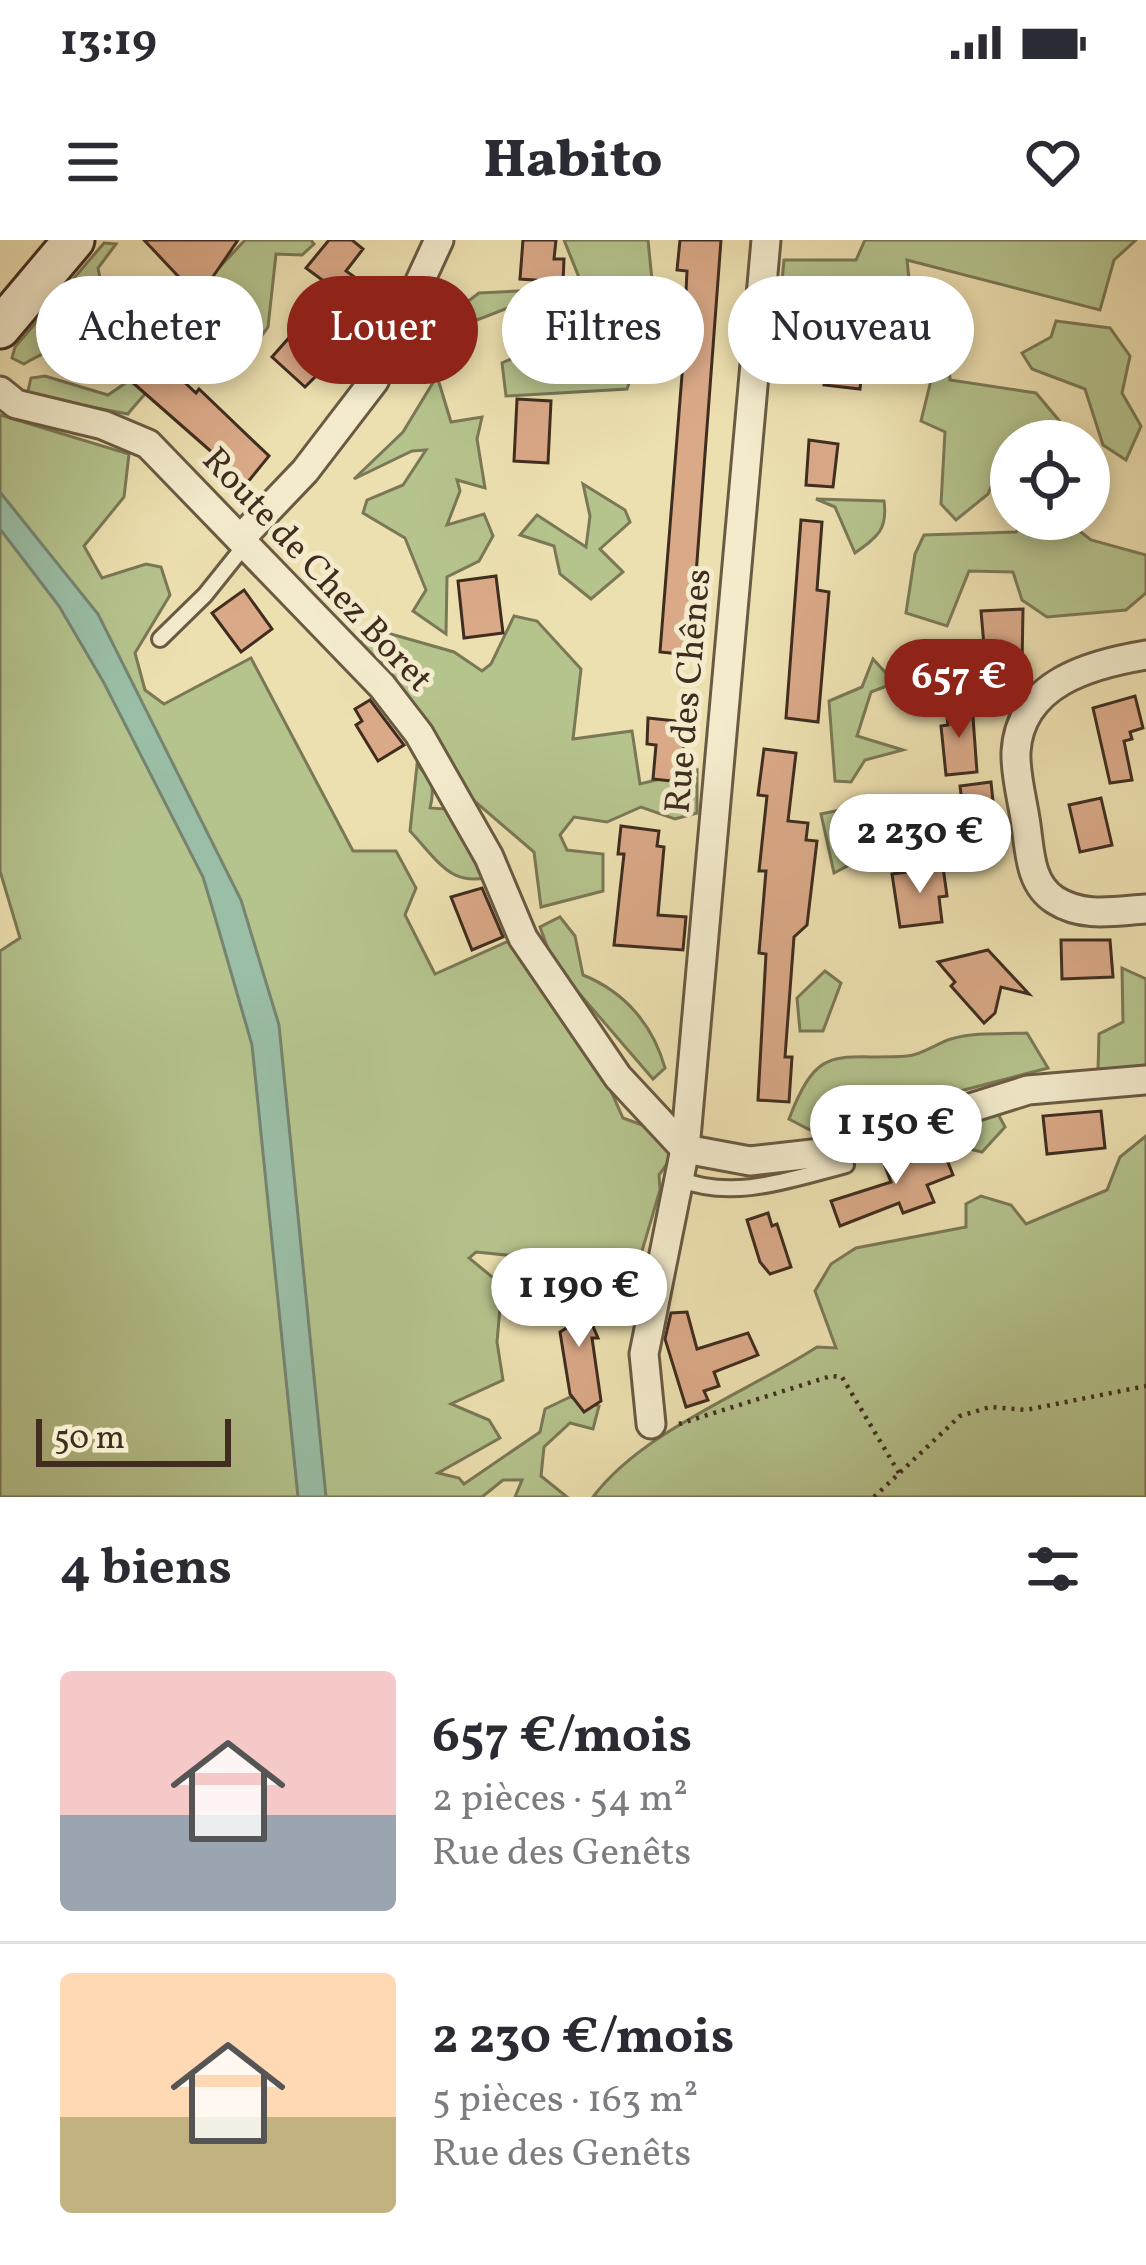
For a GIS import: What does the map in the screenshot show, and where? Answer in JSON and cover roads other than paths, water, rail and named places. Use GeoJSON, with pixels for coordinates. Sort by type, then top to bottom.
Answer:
{"type":"FeatureCollection","features":[{"type":"Feature","properties":{"kind":"main road"},"geometry":{"type":"LineString","coordinates":[[0,328],[74,240]]}},
{"type":"Feature","properties":{"kind":"street"},"geometry":{"type":"LineString","coordinates":[[243,541],[305,471],[374,381],[439,240]]}},
{"type":"Feature","properties":{"kind":"street","name":"Rue des Chênes"},"geometry":{"type":"LineString","coordinates":[[651,1424],[644,1354],[685,1149],[766,240]]}},
{"type":"Feature","properties":{"kind":"street","name":"Route de Chez Boret"},"geometry":{"type":"LineString","coordinates":[[0,391],[16,404],[103,425],[148,444],[382,686],[419,734],[489,857],[523,938],[618,1077],[685,1149]]}},
{"type":"Feature","properties":{"kind":"street"},"geometry":{"type":"LineString","coordinates":[[1146,655],[1095,663],[1050,687],[1031,708],[1016,750],[1033,875],[1052,898],[1083,912],[1146,909]]}},
{"type":"Feature","properties":{"kind":"street"},"geometry":{"type":"LineString","coordinates":[[685,1149],[750,1161],[830,1152],[1028,1090],[1146,1080]]}},
{"type":"Feature","properties":{"kind":"lane"},"geometry":{"type":"LineString","coordinates":[[160,639],[205,596],[243,541]]}},
{"type":"Feature","properties":{"kind":"lane"},"geometry":{"type":"LineString","coordinates":[[679,1179],[706,1190],[759,1187],[846,1165]]}}]}
